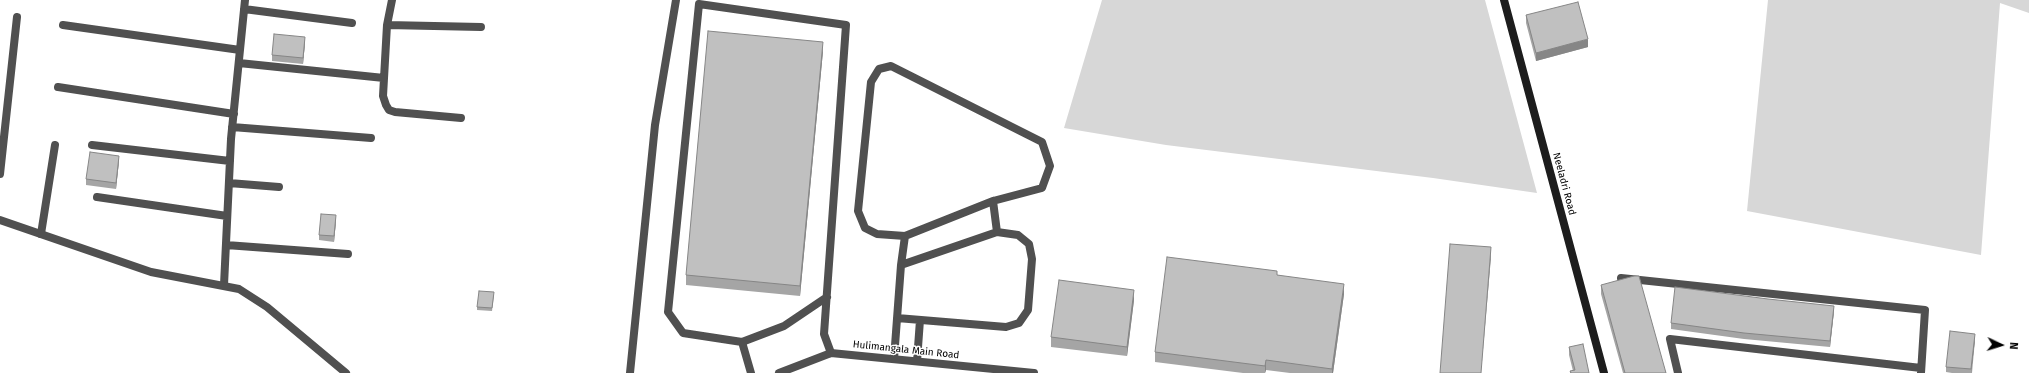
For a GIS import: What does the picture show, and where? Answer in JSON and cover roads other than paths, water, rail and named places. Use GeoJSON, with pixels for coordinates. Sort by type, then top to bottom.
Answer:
{"type":"FeatureCollection","features":[{"type":"Feature","properties":{"kind":"main road","name":"Neeladri Road"},"geometry":{"type":"LineString","coordinates":[[1504,0],[1604,373]]}},
{"type":"Feature","properties":{"kind":"street"},"geometry":{"type":"LineString","coordinates":[[224,286],[232,127],[245,0]]}},
{"type":"Feature","properties":{"kind":"street"},"geometry":{"type":"LineString","coordinates":[[392,0],[387,25],[383,96],[386,105],[389,110],[395,112],[461,118]]}},
{"type":"Feature","properties":{"kind":"street"},"geometry":{"type":"LineString","coordinates":[[630,373],[655,125],[676,0]]}},
{"type":"Feature","properties":{"kind":"street"},"geometry":{"type":"LineString","coordinates":[[827,297],[784,326],[742,342],[683,333],[668,312],[699,4],[846,25],[827,297],[824,334],[831,352]]}},
{"type":"Feature","properties":{"kind":"street"},"geometry":{"type":"LineString","coordinates":[[244,9],[352,23]]}},
{"type":"Feature","properties":{"kind":"street"},"geometry":{"type":"LineString","coordinates":[[0,174],[17,17]]}},
{"type":"Feature","properties":{"kind":"street"},"geometry":{"type":"LineString","coordinates":[[63,25],[240,50]]}},
{"type":"Feature","properties":{"kind":"street"},"geometry":{"type":"LineString","coordinates":[[387,25],[481,26]]}},
{"type":"Feature","properties":{"kind":"street"},"geometry":{"type":"LineString","coordinates":[[239,63],[384,78]]}},
{"type":"Feature","properties":{"kind":"street"},"geometry":{"type":"LineString","coordinates":[[891,66],[1042,142],[1050,166],[1042,188],[993,201],[905,236],[877,234],[865,228],[858,211],[871,82],[879,69],[891,66]]}},
{"type":"Feature","properties":{"kind":"street"},"geometry":{"type":"LineString","coordinates":[[58,87],[234,114]]}},
{"type":"Feature","properties":{"kind":"street"},"geometry":{"type":"LineString","coordinates":[[232,127],[371,138]]}},
{"type":"Feature","properties":{"kind":"street"},"geometry":{"type":"LineString","coordinates":[[40,234],[55,145]]}},
{"type":"Feature","properties":{"kind":"street"},"geometry":{"type":"LineString","coordinates":[[92,145],[230,161]]}},
{"type":"Feature","properties":{"kind":"street"},"geometry":{"type":"LineString","coordinates":[[229,183],[279,187]]}},
{"type":"Feature","properties":{"kind":"street"},"geometry":{"type":"LineString","coordinates":[[96,197],[227,216]]}},
{"type":"Feature","properties":{"kind":"street"},"geometry":{"type":"LineString","coordinates":[[993,201],[997,232]]}},
{"type":"Feature","properties":{"kind":"street"},"geometry":{"type":"LineString","coordinates":[[0,220],[151,272],[239,289],[267,306],[346,373]]}},
{"type":"Feature","properties":{"kind":"street"},"geometry":{"type":"LineString","coordinates":[[897,318],[1006,327],[1019,323],[1028,310],[1032,259],[1029,244],[1018,235],[997,232],[901,265]]}},
{"type":"Feature","properties":{"kind":"street"},"geometry":{"type":"LineString","coordinates":[[894,359],[901,265],[905,236]]}},
{"type":"Feature","properties":{"kind":"street"},"geometry":{"type":"LineString","coordinates":[[226,245],[348,254]]}},
{"type":"Feature","properties":{"kind":"street"},"geometry":{"type":"LineString","coordinates":[[1621,278],[1925,310],[1921,370],[1670,339],[1678,373]]}},
{"type":"Feature","properties":{"kind":"street"},"geometry":{"type":"LineString","coordinates":[[917,361],[920,320]]}},
{"type":"Feature","properties":{"kind":"street"},"geometry":{"type":"LineString","coordinates":[[742,342],[752,373]]}},
{"type":"Feature","properties":{"kind":"street","name":"Hulimangala Main Road"},"geometry":{"type":"LineString","coordinates":[[779,373],[831,352],[1034,373]]}}]}
